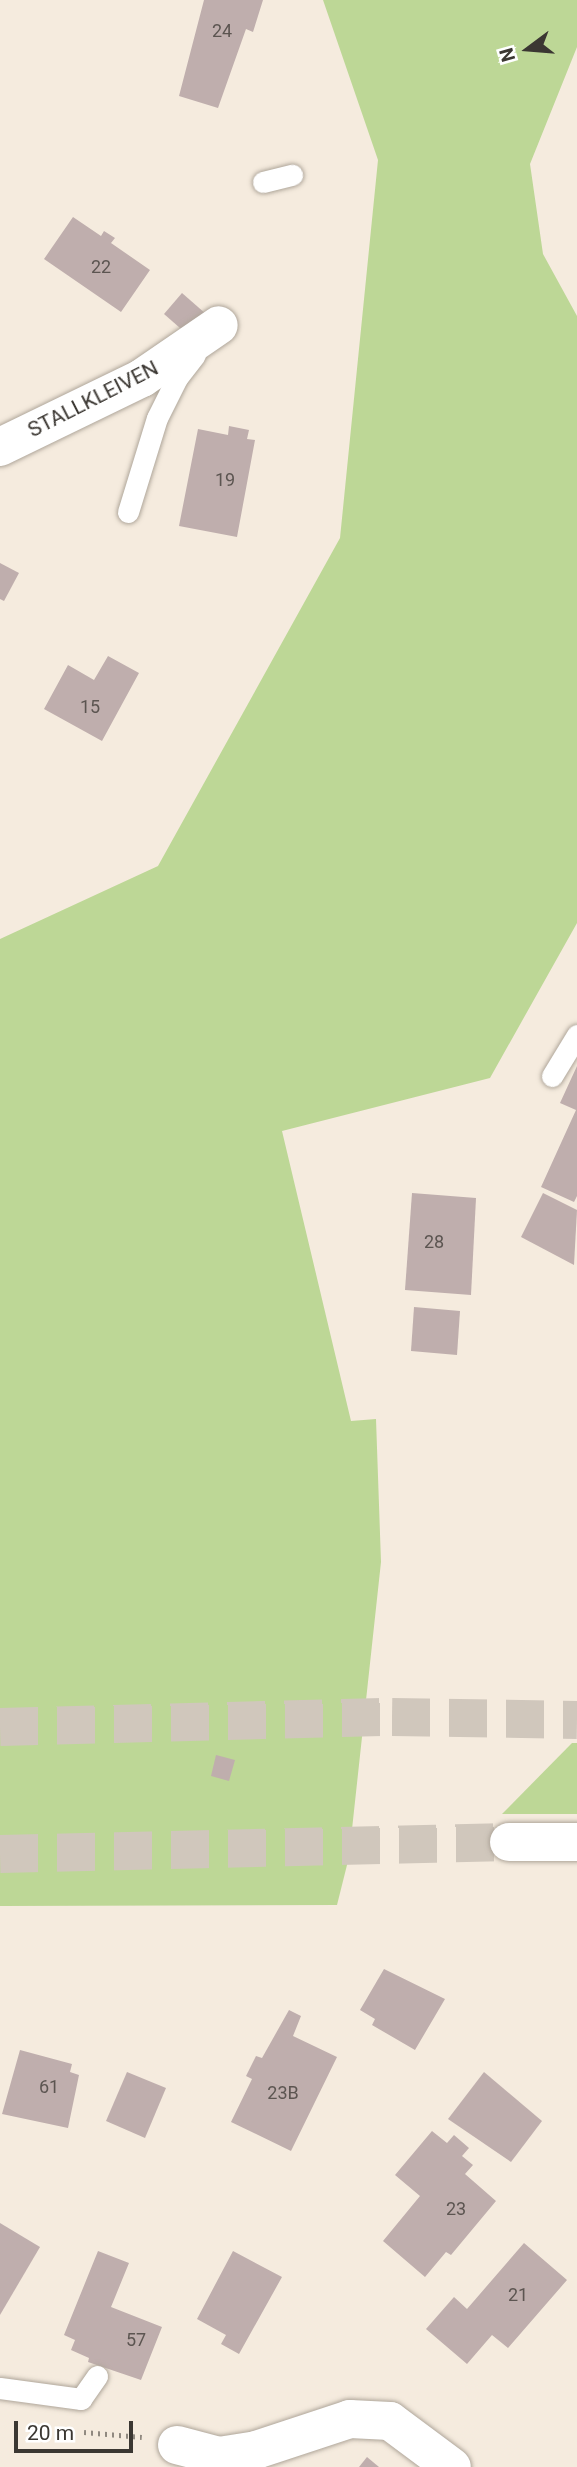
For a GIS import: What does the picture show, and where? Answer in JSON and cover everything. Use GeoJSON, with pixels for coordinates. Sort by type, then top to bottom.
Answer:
{"type":"FeatureCollection","features":[{"type":"Feature","properties":{"kind":"main road","name":"STALLKLEIVEN"},"geometry":{"type":"LineString","coordinates":[[0,447],[142,378],[219,325]]}},
{"type":"Feature","properties":{"kind":"main road"},"geometry":{"type":"LineString","coordinates":[[509,1842],[577,1842]]}},
{"type":"Feature","properties":{"kind":"main road"},"geometry":{"type":"LineString","coordinates":[[177,2445],[219,2456],[256,2450],[350,2419],[390,2421],[452,2467]]}},
{"type":"Feature","properties":{"kind":"lane"},"geometry":{"type":"LineString","coordinates":[[263,182],[292,175]]}},
{"type":"Feature","properties":{"kind":"lane"},"geometry":{"type":"LineString","coordinates":[[128,512],[157,418],[177,378],[219,325]]}},
{"type":"Feature","properties":{"kind":"lane"},"geometry":{"type":"LineString","coordinates":[[552,1076],[577,1035]]}},
{"type":"Feature","properties":{"kind":"lane"},"geometry":{"type":"LineString","coordinates":[[0,2388],[81,2399],[97,2376]]}},
{"type":"Feature","properties":{"kind":"green space"},"geometry":{"type":"Polygon","coordinates":[[[323,0],[577,0],[577,47],[530,164],[543,254],[577,316],[577,923],[490,1078],[282,1131],[351,1421],[376,1419],[381,1562],[349,1857],[337,1905],[0,1906],[0,939],[158,866],[340,538],[378,160],[323,0]]]}},
{"type":"Feature","properties":{"kind":"green space"},"geometry":{"type":"Polygon","coordinates":[[[572,1743],[577,1743],[577,1814],[502,1814],[572,1743]]]}},
{"type":"Feature","properties":{"kind":"building"},"geometry":{"type":"Polygon","coordinates":[[[204,0],[263,0],[253,32],[246,29],[218,108],[179,96],[204,0]]]}},
{"type":"Feature","properties":{"kind":"building"},"geometry":{"type":"Polygon","coordinates":[[[73,217],[101,236],[104,231],[115,238],[111,243],[150,270],[121,312],[44,259],[73,217]]]}},
{"type":"Feature","properties":{"kind":"building"},"geometry":{"type":"Polygon","coordinates":[[[182,293],[206,314],[188,335],[164,314],[182,293]]]}},
{"type":"Feature","properties":{"kind":"building"},"geometry":{"type":"Polygon","coordinates":[[[229,426],[249,430],[247,439],[255,440],[237,537],[179,526],[198,429],[228,435],[229,426]]]}},
{"type":"Feature","properties":{"kind":"building"},"geometry":{"type":"Polygon","coordinates":[[[0,563],[19,573],[4,601],[0,599],[0,563]]]}},
{"type":"Feature","properties":{"kind":"building"},"geometry":{"type":"Polygon","coordinates":[[[108,656],[139,673],[102,741],[44,709],[68,665],[94,680],[108,656]]]}},
{"type":"Feature","properties":{"kind":"building"},"geometry":{"type":"Polygon","coordinates":[[[577,1066],[577,1196],[574,1202],[541,1187],[576,1110],[560,1103],[577,1066]]]}},
{"type":"Feature","properties":{"kind":"building"},"geometry":{"type":"Polygon","coordinates":[[[412,1193],[476,1198],[471,1295],[405,1290],[412,1193]]]}},
{"type":"Feature","properties":{"kind":"building"},"geometry":{"type":"Polygon","coordinates":[[[543,1193],[577,1210],[574,1265],[521,1237],[543,1193]]]}},
{"type":"Feature","properties":{"kind":"building"},"geometry":{"type":"Polygon","coordinates":[[[414,1307],[460,1311],[457,1355],[411,1351],[414,1307]]]}},
{"type":"Feature","properties":{"kind":"building"},"geometry":{"type":"Polygon","coordinates":[[[216,1755],[235,1760],[229,1781],[211,1776],[216,1755]]]}},
{"type":"Feature","properties":{"kind":"building"},"geometry":{"type":"Polygon","coordinates":[[[384,1969],[445,1999],[415,2050],[372,2025],[375,2019],[360,2010],[384,1969]]]}},
{"type":"Feature","properties":{"kind":"building"},"geometry":{"type":"Polygon","coordinates":[[[289,2010],[301,2016],[293,2036],[337,2057],[291,2151],[231,2122],[252,2079],[246,2076],[256,2056],[262,2058],[289,2010]]]}},
{"type":"Feature","properties":{"kind":"building"},"geometry":{"type":"Polygon","coordinates":[[[20,2050],[72,2064],[70,2072],[79,2075],[68,2128],[2,2114],[20,2050]]]}},
{"type":"Feature","properties":{"kind":"building"},"geometry":{"type":"Polygon","coordinates":[[[127,2072],[166,2088],[145,2138],[106,2121],[127,2072]]]}},
{"type":"Feature","properties":{"kind":"building"},"geometry":{"type":"Polygon","coordinates":[[[484,2072],[542,2121],[511,2162],[448,2119],[484,2072]]]}},
{"type":"Feature","properties":{"kind":"building"},"geometry":{"type":"Polygon","coordinates":[[[432,2131],[447,2143],[454,2135],[469,2148],[462,2156],[473,2165],[465,2174],[496,2201],[451,2255],[446,2252],[425,2277],[383,2241],[420,2196],[395,2175],[432,2131]]]}},
{"type":"Feature","properties":{"kind":"building"},"geometry":{"type":"Polygon","coordinates":[[[0,2223],[40,2247],[0,2315],[0,2223]]]}},
{"type":"Feature","properties":{"kind":"building"},"geometry":{"type":"Polygon","coordinates":[[[524,2243],[567,2280],[508,2348],[492,2335],[467,2364],[426,2329],[454,2297],[467,2309],[524,2243]]]}},
{"type":"Feature","properties":{"kind":"building"},"geometry":{"type":"Polygon","coordinates":[[[98,2251],[129,2263],[111,2307],[162,2327],[141,2380],[88,2362],[89,2358],[71,2350],[75,2340],[64,2335],[98,2251]]]}},
{"type":"Feature","properties":{"kind":"building"},"geometry":{"type":"Polygon","coordinates":[[[233,2251],[282,2277],[239,2354],[221,2344],[226,2335],[197,2319],[233,2251]]]}},
{"type":"Feature","properties":{"kind":"building"},"geometry":{"type":"Polygon","coordinates":[[[367,2457],[379,2467],[359,2467],[367,2457]]]}},
{"type":"Feature","properties":{"kind":"tunnel"},"geometry":{"type":"LineString","coordinates":[[0,1727],[392,1717],[577,1720]]}},
{"type":"Feature","properties":{"kind":"tunnel"},"geometry":{"type":"LineString","coordinates":[[0,1854],[509,1842]]}}]}
